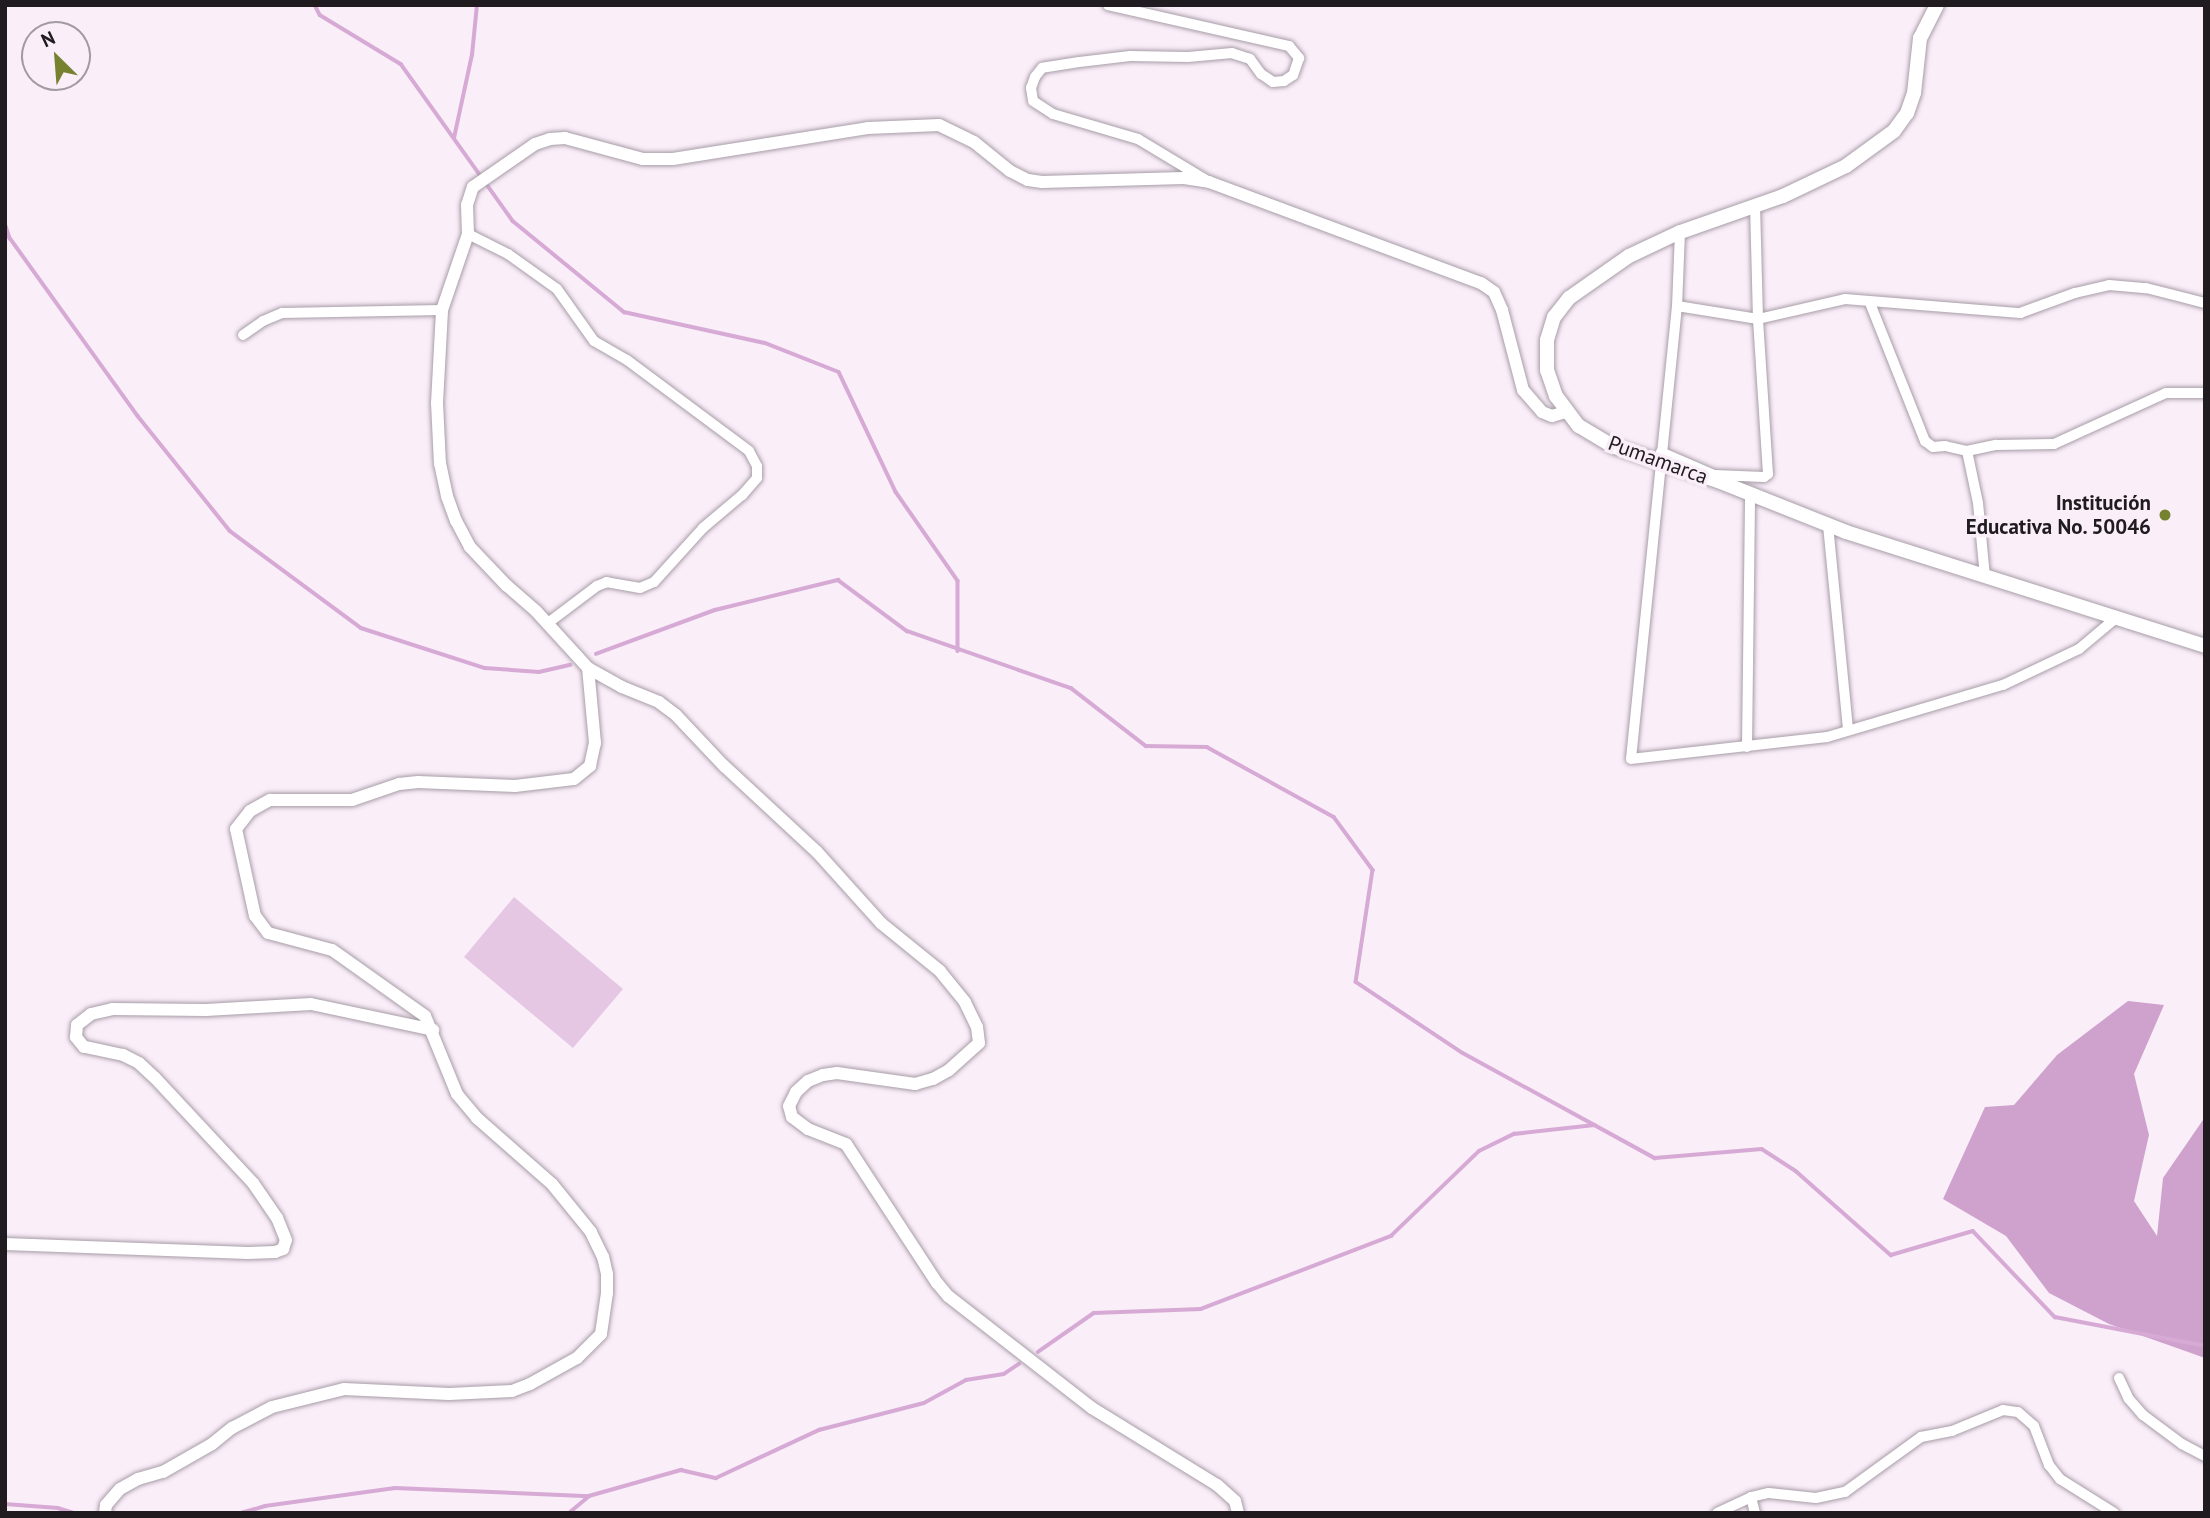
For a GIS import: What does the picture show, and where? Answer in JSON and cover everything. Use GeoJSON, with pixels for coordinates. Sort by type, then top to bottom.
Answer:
{"type":"FeatureCollection","features":[{"type":"Feature","properties":{"kind":"main road","name":"Pumamarca"},"geometry":{"type":"LineString","coordinates":[[1937,5],[1920,37],[1914,93],[1907,113],[1894,131],[1846,166],[1755,206],[1680,232],[1629,256],[1560,308],[1548,340],[1546,370],[1565,412],[1579,426],[1612,446],[1660,457],[1828,525],[1985,577],[2201,641]]}},
{"type":"Feature","properties":{"kind":"main road"},"geometry":{"type":"LineString","coordinates":[[1238,1513],[1235,1502],[1217,1485],[1092,1408],[948,1296],[936,1283],[846,1144],[808,1129],[792,1117],[789,1106],[796,1092],[808,1081],[822,1075],[837,1073],[915,1084],[933,1079],[949,1070],[979,1043],[978,1027],[965,1002],[940,971],[881,923],[817,852],[724,766],[676,715],[659,702],[622,687],[588,668],[548,623],[471,547],[456,521],[440,464],[437,403],[442,310],[468,234],[467,205],[473,187],[535,144],[550,139],[565,138],[643,159],[673,159],[868,128],[939,125],[964,136],[1010,171],[1028,180],[1042,182],[1184,178],[1209,182],[1481,282],[1494,292],[1502,310],[1523,390],[1542,412],[1552,416],[1565,412]]}},
{"type":"Feature","properties":{"kind":"main road"},"geometry":{"type":"LineString","coordinates":[[105,1513],[106,1505],[120,1489],[163,1472],[212,1444],[232,1428],[272,1407],[344,1390],[449,1394],[512,1391],[577,1358],[601,1334],[607,1274],[603,1257],[590,1232],[552,1184],[477,1118],[457,1094],[425,1016],[331,950],[268,933],[255,916],[236,829],[250,811],[270,800],[352,800],[398,784],[418,782],[515,786],[574,779],[590,766],[595,743],[588,668]]}},
{"type":"Feature","properties":{"kind":"main road"},"geometry":{"type":"LineString","coordinates":[[5,1244],[248,1253],[283,1249],[286,1240],[277,1218],[253,1183],[155,1079],[139,1063],[123,1055],[84,1047],[76,1037],[77,1025],[91,1014],[112,1009],[206,1010],[311,1004],[433,1030]]}},
{"type":"Feature","properties":{"kind":"street"},"geometry":{"type":"LineString","coordinates":[[1108,5],[1289,46],[1298,58],[1293,75],[1273,82],[1261,74],[1250,59],[1232,53],[1188,57],[1130,55],[1042,68],[1035,78],[1031,88],[1033,101],[1053,114],[1138,139],[1209,182]]}},
{"type":"Feature","properties":{"kind":"street"},"geometry":{"type":"LineString","coordinates":[[1660,457],[1714,475],[1764,477],[1769,474],[1758,319],[1755,206]]}},
{"type":"Feature","properties":{"kind":"street"},"geometry":{"type":"LineString","coordinates":[[1680,232],[1677,306],[1631,759],[1827,737],[2003,685],[2079,649],[2116,618]]}},
{"type":"Feature","properties":{"kind":"street"},"geometry":{"type":"LineString","coordinates":[[468,234],[508,254],[557,289],[594,341],[627,360],[749,451],[757,466],[757,478],[703,528],[654,582],[640,588],[607,582],[597,586],[548,623]]}},
{"type":"Feature","properties":{"kind":"street"},"geometry":{"type":"LineString","coordinates":[[1677,306],[1758,319],[1844,299],[2020,313],[2075,293],[2109,285],[2146,288],[2205,303]]}},
{"type":"Feature","properties":{"kind":"street"},"geometry":{"type":"LineString","coordinates":[[1870,303],[1925,441],[1933,447],[1967,451],[1996,445],[2054,444],[2166,393],[2205,393]]}},
{"type":"Feature","properties":{"kind":"street"},"geometry":{"type":"LineString","coordinates":[[243,335],[263,321],[282,313],[442,310]]}},
{"type":"Feature","properties":{"kind":"street"},"geometry":{"type":"LineString","coordinates":[[1967,451],[1978,503],[1985,577]]}},
{"type":"Feature","properties":{"kind":"street"},"geometry":{"type":"LineString","coordinates":[[1746,747],[1750,494]]}},
{"type":"Feature","properties":{"kind":"street"},"geometry":{"type":"LineString","coordinates":[[1828,525],[1849,730]]}},
{"type":"Feature","properties":{"kind":"street"},"geometry":{"type":"LineString","coordinates":[[2119,1378],[2129,1399],[2143,1415],[2182,1444],[2205,1456]]}},
{"type":"Feature","properties":{"kind":"street"},"geometry":{"type":"LineString","coordinates":[[1717,1513],[1751,1497],[1769,1493],[1816,1497],[1845,1492],[1921,1437],[1952,1431],[2003,1409],[2018,1412],[2034,1426],[2049,1465],[2060,1479],[2115,1513]]}},
{"type":"Feature","properties":{"kind":"street"},"geometry":{"type":"LineString","coordinates":[[1751,1497],[1755,1513]]}},
{"type":"Feature","properties":{"kind":"shaded area"},"geometry":{"type":"Polygon","coordinates":[[[514,897],[623,989],[573,1048],[464,957],[514,897]]]}},
{"type":"Feature","properties":{"kind":"shaded area"},"geometry":{"type":"Polygon","coordinates":[[[2128,1001],[2164,1005],[2134,1074],[2149,1135],[2134,1201],[2157,1236],[2163,1178],[2205,1117],[2205,1358],[2109,1324],[2049,1293],[2006,1236],[1943,1199],[1985,1107],[2014,1105],[2057,1055],[2128,1001]]]}},
{"type":"Feature","properties":{"kind":"waterway"},"geometry":{"type":"LineString","coordinates":[[315,5],[320,15],[401,64],[513,221],[624,312],[765,343],[839,372],[896,492],[958,581],[958,651]]}},
{"type":"Feature","properties":{"kind":"waterway"},"geometry":{"type":"LineString","coordinates":[[454,138],[472,55],[477,5]]}},
{"type":"Feature","properties":{"kind":"waterway"},"geometry":{"type":"LineString","coordinates":[[5,223],[10,238],[138,416],[230,531],[361,628],[485,668],[539,672],[570,665]]}},
{"type":"Feature","properties":{"kind":"waterway"},"geometry":{"type":"LineString","coordinates":[[596,654],[715,610],[838,580],[907,631],[1071,688],[1146,746],[1207,747],[1334,817],[1373,870],[1356,982],[1463,1053],[1655,1158],[1762,1149],[1796,1171],[1891,1255],[1973,1231],[2055,1317],[2205,1346]]}},
{"type":"Feature","properties":{"kind":"waterway"},"geometry":{"type":"LineString","coordinates":[[1038,1352],[1094,1313],[1201,1309],[1391,1236],[1479,1151],[1514,1134],[1594,1125]]}},
{"type":"Feature","properties":{"kind":"waterway"},"geometry":{"type":"LineString","coordinates":[[241,1513],[265,1506],[395,1488],[589,1496],[681,1470],[716,1478],[819,1430],[924,1403],[966,1380],[1004,1374],[1019,1364]]}},
{"type":"Feature","properties":{"kind":"waterway"},"geometry":{"type":"LineString","coordinates":[[569,1513],[589,1496]]}},
{"type":"Feature","properties":{"kind":"waterway"},"geometry":{"type":"LineString","coordinates":[[5,1504],[58,1508],[74,1513]]}},
{"type":"Feature","properties":{"kind":"place","name":"Institución Educativa No. 50046"},"geometry":{"type":"Point","coordinates":[2165,515]}}]}
